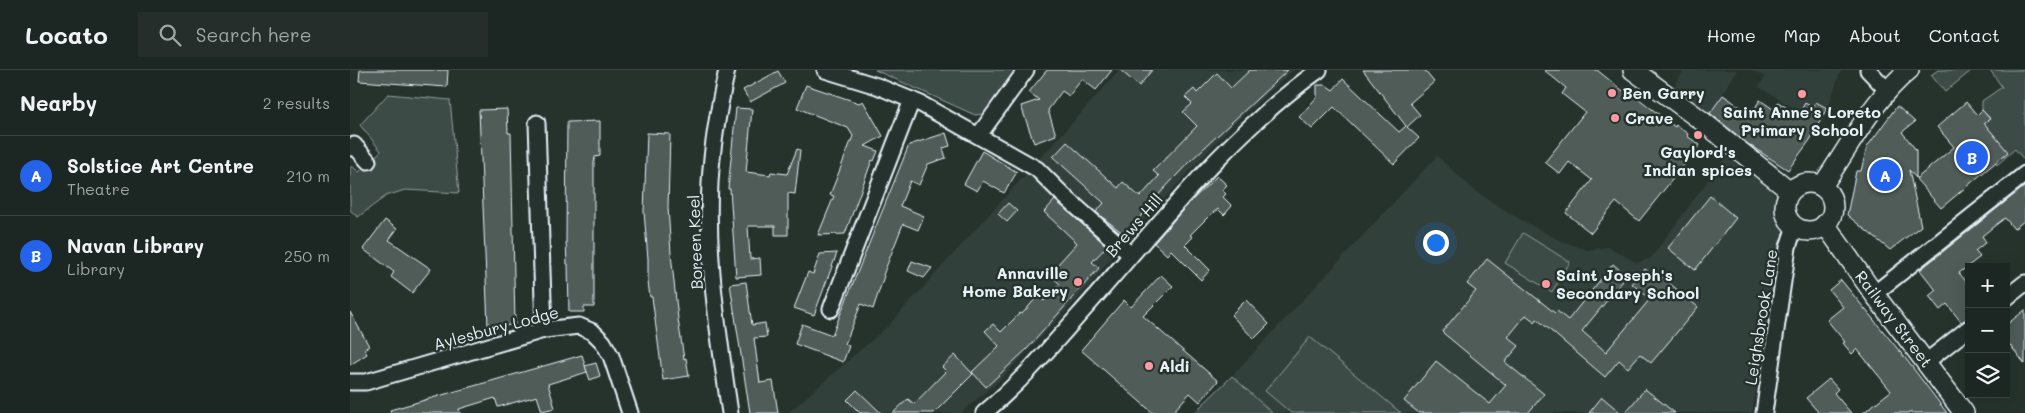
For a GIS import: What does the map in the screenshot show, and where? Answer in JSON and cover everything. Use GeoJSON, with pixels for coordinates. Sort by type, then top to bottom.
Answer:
{"type":"FeatureCollection","features":[{"type":"Feature","properties":{"kind":"main road"},"geometry":{"type":"LineString","coordinates":[[1633,70],[1681,105],[1790,191]]}},
{"type":"Feature","properties":{"kind":"main road"},"geometry":{"type":"LineString","coordinates":[[1822,186],[1887,90],[1909,70]]}},
{"type":"Feature","properties":{"kind":"main road"},"geometry":{"type":"LineString","coordinates":[[1808,182],[1822,186],[1831,197],[1833,205],[1832,212],[1825,224],[1820,228],[1807,231],[1789,221],[1784,206],[1790,191],[1795,186],[1808,182]]}},
{"type":"Feature","properties":{"kind":"main road","name":"Railway Street"},"geometry":{"type":"LineString","coordinates":[[1825,224],[1874,294],[1964,413]]}},
{"type":"Feature","properties":{"kind":"street","name":"Boreen Keel"},"geometry":{"type":"LineString","coordinates":[[727,70],[716,132],[710,182],[710,231],[714,297],[730,413]]}},
{"type":"Feature","properties":{"kind":"street"},"geometry":{"type":"LineString","coordinates":[[825,70],[862,75],[979,135],[1037,169],[1063,195],[1131,254]]}},
{"type":"Feature","properties":{"kind":"street"},"geometry":{"type":"LineString","coordinates":[[979,135],[1026,70]]}},
{"type":"Feature","properties":{"kind":"street","name":"Brews Hill"},"geometry":{"type":"LineString","coordinates":[[984,413],[1039,360],[1219,156],[1272,105],[1319,70]]}},
{"type":"Feature","properties":{"kind":"street"},"geometry":{"type":"LineString","coordinates":[[1868,70],[1887,90]]}},
{"type":"Feature","properties":{"kind":"street"},"geometry":{"type":"LineString","coordinates":[[831,309],[912,100]]}},
{"type":"Feature","properties":{"kind":"street"},"geometry":{"type":"LineString","coordinates":[[537,123],[544,330]]}},
{"type":"Feature","properties":{"kind":"street"},"geometry":{"type":"LineString","coordinates":[[350,148],[354,145],[368,161]]}},
{"type":"Feature","properties":{"kind":"street"},"geometry":{"type":"LineString","coordinates":[[1874,294],[2025,174]]}},
{"type":"Feature","properties":{"kind":"street","name":"Leighsbrook Lane"},"geometry":{"type":"LineString","coordinates":[[1764,413],[1788,247],[1795,226]]}},
{"type":"Feature","properties":{"kind":"street"},"geometry":{"type":"LineString","coordinates":[[2010,295],[2025,283]]}},
{"type":"Feature","properties":{"kind":"street","name":"Aylesbury Lodge"},"geometry":{"type":"LineString","coordinates":[[350,382],[366,382],[544,330],[578,326],[593,332],[603,342],[611,356],[630,413]]}},
{"type":"Feature","properties":{"kind":"street"},"geometry":{"type":"LineString","coordinates":[[1926,362],[1965,331]]}},
{"type":"Feature","properties":{"kind":"shaded area"},"geometry":{"type":"Polygon","coordinates":[[[875,70],[1015,70],[984,114],[975,115],[875,70]]]}},
{"type":"Feature","properties":{"kind":"shaded area"},"geometry":{"type":"Polygon","coordinates":[[[1120,70],[1294,70],[1231,126],[1127,239],[1080,296],[999,381],[961,413],[788,413],[889,325],[1120,70]]]}},
{"type":"Feature","properties":{"kind":"shaded area","name":"Saint Anne's Loreto Primary School"},"geometry":{"type":"Polygon","coordinates":[[[1684,70],[1737,70],[1708,117],[1674,86],[1684,70]]]}},
{"type":"Feature","properties":{"kind":"shaded area","name":"Saint Anne's Loreto Primary School"},"geometry":{"type":"Polygon","coordinates":[[[1751,70],[1841,70],[1828,107],[1816,101],[1813,106],[1805,101],[1799,111],[1759,87],[1765,77],[1751,70]]]}},
{"type":"Feature","properties":{"kind":"shaded area"},"geometry":{"type":"Polygon","coordinates":[[[1938,70],[1972,70],[1945,92],[1931,75],[1938,70]]]}},
{"type":"Feature","properties":{"kind":"shaded area"},"geometry":{"type":"Polygon","coordinates":[[[1990,70],[2025,70],[2025,161],[2015,149],[1997,165],[1995,162],[1984,123],[1990,118],[1982,110],[1982,101],[2002,87],[1990,70]]]}},
{"type":"Feature","properties":{"kind":"shaded area"},"geometry":{"type":"Polygon","coordinates":[[[388,94],[450,100],[459,193],[405,190],[386,196],[358,217],[350,210],[350,168],[352,166],[359,172],[381,151],[360,125],[388,94]]]}},
{"type":"Feature","properties":{"kind":"shaded area","name":"Saint Joseph's Secondary School"},"geometry":{"type":"Polygon","coordinates":[[[1437,156],[1474,190],[1514,216],[1559,240],[1587,250],[1609,247],[1637,263],[1651,258],[1726,156],[1764,184],[1782,203],[1784,223],[1752,413],[1271,413],[1232,376],[1437,156]]]}},
{"type":"Feature","properties":{"kind":"shaded area"},"geometry":{"type":"Polygon","coordinates":[[[1523,233],[1570,262],[1552,292],[1505,263],[1523,233]]]}},
{"type":"Feature","properties":{"kind":"shaded area"},"geometry":{"type":"Polygon","coordinates":[[[1310,337],[1401,413],[1291,413],[1265,391],[1310,337]]]}},
{"type":"Feature","properties":{"kind":"shaded area"},"geometry":{"type":"Polygon","coordinates":[[[1232,376],[1272,413],[1194,413],[1232,376]]]}},
{"type":"Feature","properties":{"kind":"building"},"geometry":{"type":"Polygon","coordinates":[[[360,70],[448,70],[447,87],[359,81],[360,70]]]}},
{"type":"Feature","properties":{"kind":"building"},"geometry":{"type":"Polygon","coordinates":[[[1047,70],[1112,70],[1096,90],[1082,79],[1069,96],[1062,91],[1048,110],[1056,135],[1034,143],[1021,106],[1039,100],[1029,92],[1047,70]]]}},
{"type":"Feature","properties":{"kind":"building"},"geometry":{"type":"Polygon","coordinates":[[[1120,70],[1152,70],[1139,86],[1120,70]]]}},
{"type":"Feature","properties":{"kind":"building"},"geometry":{"type":"Polygon","coordinates":[[[1250,70],[1288,70],[1189,162],[1125,235],[1096,212],[1104,203],[1053,157],[1067,142],[1118,188],[1123,182],[1140,197],[1159,176],[1153,171],[1197,126],[1183,112],[1192,104],[1185,97],[1194,89],[1197,93],[1217,73],[1231,88],[1250,70]]]}},
{"type":"Feature","properties":{"kind":"building"},"geometry":{"type":"Polygon","coordinates":[[[1363,70],[1424,70],[1434,82],[1410,103],[1420,115],[1407,127],[1419,138],[1394,164],[1334,107],[1312,129],[1299,117],[1317,97],[1317,85],[1326,85],[1333,90],[1343,79],[1399,132],[1406,126],[1363,70]]]}},
{"type":"Feature","properties":{"kind":"building"},"geometry":{"type":"Polygon","coordinates":[[[1544,70],[1597,70],[1623,91],[1625,88],[1675,127],[1676,125],[1700,145],[1639,221],[1616,202],[1591,233],[1566,213],[1592,180],[1569,162],[1560,174],[1545,162],[1585,112],[1562,94],[1566,88],[1544,70]]]}},
{"type":"Feature","properties":{"kind":"building"},"geometry":{"type":"Polygon","coordinates":[[[778,71],[785,83],[750,102],[743,90],[778,71]]]}},
{"type":"Feature","properties":{"kind":"building"},"geometry":{"type":"Polygon","coordinates":[[[806,85],[859,103],[863,101],[883,136],[865,146],[878,151],[874,161],[872,160],[845,234],[818,235],[834,196],[830,195],[853,136],[848,128],[797,108],[806,85]]]}},
{"type":"Feature","properties":{"kind":"building"},"geometry":{"type":"Polygon","coordinates":[[[1723,95],[1751,114],[1760,100],[1773,109],[1778,102],[1798,115],[1805,103],[1813,107],[1816,102],[1827,108],[1810,140],[1788,170],[1748,144],[1710,113],[1723,95]]]}},
{"type":"Feature","properties":{"kind":"building"},"geometry":{"type":"Polygon","coordinates":[[[1966,102],[1977,115],[1982,110],[1990,119],[1984,123],[2008,152],[1941,208],[1916,179],[1954,147],[1937,127],[1966,102]]]}},
{"type":"Feature","properties":{"kind":"building"},"geometry":{"type":"Polygon","coordinates":[[[1897,106],[1915,122],[1902,132],[1916,150],[1916,178],[1909,170],[1921,226],[1890,250],[1847,215],[1856,171],[1861,171],[1867,147],[1897,106]]]}},
{"type":"Feature","properties":{"kind":"building"},"geometry":{"type":"Polygon","coordinates":[[[736,108],[752,109],[746,172],[770,175],[771,172],[787,174],[797,149],[800,150],[795,194],[788,193],[788,235],[775,235],[775,226],[748,226],[750,259],[760,258],[761,275],[736,277],[730,189],[728,189],[736,108]]]}},
{"type":"Feature","properties":{"kind":"building"},"geometry":{"type":"Polygon","coordinates":[[[507,109],[508,133],[511,133],[515,325],[488,326],[479,110],[507,109]]]}},
{"type":"Feature","properties":{"kind":"building"},"geometry":{"type":"Polygon","coordinates":[[[600,121],[600,156],[595,157],[594,163],[594,307],[584,307],[584,312],[569,312],[566,241],[567,122],[600,121]]]}},
{"type":"Feature","properties":{"kind":"building"},"geometry":{"type":"Polygon","coordinates":[[[647,133],[670,134],[668,207],[671,254],[678,319],[684,359],[686,358],[689,376],[663,380],[652,297],[650,297],[648,282],[644,212],[647,133]]]}},
{"type":"Feature","properties":{"kind":"building"},"geometry":{"type":"Polygon","coordinates":[[[946,133],[950,146],[943,148],[946,158],[928,164],[919,185],[910,181],[900,206],[924,216],[918,230],[903,224],[883,275],[873,309],[861,304],[845,344],[849,346],[843,362],[795,344],[802,324],[832,335],[909,145],[946,133]]]}},
{"type":"Feature","properties":{"kind":"building"},"geometry":{"type":"Polygon","coordinates":[[[982,151],[1017,172],[1004,193],[983,181],[977,191],[964,184],[982,151]]]}},
{"type":"Feature","properties":{"kind":"building"},"geometry":{"type":"Polygon","coordinates":[[[1217,176],[1227,185],[1222,190],[1226,194],[1223,197],[1232,206],[1224,215],[1218,209],[1209,216],[1190,235],[1193,237],[1185,245],[1210,270],[1201,280],[1171,250],[1167,255],[1154,243],[1186,206],[1217,176]]]}},
{"type":"Feature","properties":{"kind":"building"},"geometry":{"type":"Polygon","coordinates":[[[2025,186],[2025,220],[2014,229],[2005,218],[1993,227],[1982,236],[1986,242],[1975,251],[1980,257],[1972,263],[1965,263],[1965,268],[1959,273],[1965,280],[1965,320],[1961,322],[1947,304],[1940,310],[1929,296],[1936,290],[1920,270],[2025,186]]]}},
{"type":"Feature","properties":{"kind":"building"},"geometry":{"type":"Polygon","coordinates":[[[1710,196],[1736,218],[1695,270],[1668,248],[1710,196]]]}},
{"type":"Feature","properties":{"kind":"building"},"geometry":{"type":"Polygon","coordinates":[[[1055,200],[1107,246],[1092,262],[1099,268],[1027,349],[986,387],[972,372],[999,346],[985,331],[993,324],[1001,332],[1020,313],[1022,314],[1038,296],[1044,301],[1060,284],[1049,274],[1077,243],[1044,212],[1055,200]]]}},
{"type":"Feature","properties":{"kind":"building"},"geometry":{"type":"Polygon","coordinates":[[[1008,203],[1017,211],[1007,222],[998,214],[1008,203]]]}},
{"type":"Feature","properties":{"kind":"building"},"geometry":{"type":"Polygon","coordinates":[[[385,220],[397,229],[389,240],[431,269],[412,293],[391,277],[394,272],[363,249],[385,220]]]}},
{"type":"Feature","properties":{"kind":"building"},"geometry":{"type":"Polygon","coordinates":[[[837,253],[814,315],[794,308],[808,272],[813,274],[820,254],[837,253]]]}},
{"type":"Feature","properties":{"kind":"building"},"geometry":{"type":"Polygon","coordinates":[[[1487,259],[1555,313],[1557,311],[1568,320],[1613,264],[1627,276],[1582,331],[1606,352],[1650,299],[1632,284],[1645,269],[1659,280],[1662,277],[1698,307],[1651,363],[1640,354],[1628,368],[1619,360],[1605,377],[1537,319],[1535,322],[1526,315],[1508,337],[1519,346],[1505,362],[1544,394],[1528,413],[1419,413],[1404,401],[1436,361],[1490,404],[1506,385],[1442,332],[1476,291],[1467,284],[1487,259]]]}},
{"type":"Feature","properties":{"kind":"building"},"geometry":{"type":"Polygon","coordinates":[[[912,261],[932,268],[924,278],[908,271],[912,261]]]}},
{"type":"Feature","properties":{"kind":"building","name":"Aldi"},"geometry":{"type":"Polygon","coordinates":[[[1161,275],[1173,286],[1143,316],[1218,381],[1200,402],[1190,393],[1172,413],[1153,413],[1081,350],[1124,300],[1131,307],[1161,275]]]}},
{"type":"Feature","properties":{"kind":"building"},"geometry":{"type":"Polygon","coordinates":[[[1841,280],[1906,359],[1947,413],[1863,413],[1891,391],[1857,349],[1852,354],[1827,320],[1843,307],[1829,290],[1841,280]]]}},
{"type":"Feature","properties":{"kind":"building"},"geometry":{"type":"Polygon","coordinates":[[[746,282],[752,325],[765,323],[767,337],[754,338],[760,383],[773,381],[778,413],[750,413],[730,284],[746,282]]]}},
{"type":"Feature","properties":{"kind":"building"},"geometry":{"type":"Polygon","coordinates":[[[1246,300],[1269,324],[1254,339],[1231,315],[1246,300]]]}},
{"type":"Feature","properties":{"kind":"building"},"geometry":{"type":"Polygon","coordinates":[[[2025,310],[2025,364],[2010,345],[2010,322],[2025,310]]]}},
{"type":"Feature","properties":{"kind":"building"},"geometry":{"type":"Polygon","coordinates":[[[350,312],[369,346],[364,349],[367,354],[350,365],[350,312]]]}},
{"type":"Feature","properties":{"kind":"building"},"geometry":{"type":"Polygon","coordinates":[[[582,355],[587,372],[548,384],[555,408],[542,411],[537,396],[498,407],[495,398],[459,409],[460,413],[391,413],[390,410],[582,355]]]}},
{"type":"Feature","properties":{"kind":"building"},"geometry":{"type":"Polygon","coordinates":[[[955,355],[973,374],[934,413],[893,413],[908,399],[914,404],[946,371],[942,367],[955,355]]]}},
{"type":"Feature","properties":{"kind":"building"},"geometry":{"type":"Polygon","coordinates":[[[596,363],[600,376],[590,380],[585,366],[596,363]]]}},
{"type":"Feature","properties":{"kind":"building"},"geometry":{"type":"Polygon","coordinates":[[[1829,379],[1838,389],[1834,393],[1851,413],[1819,413],[1806,398],[1829,379]]]}},
{"type":"Feature","properties":{"kind":"building"},"geometry":{"type":"Polygon","coordinates":[[[1645,389],[1675,413],[1625,413],[1645,389]]]}},
{"type":"Feature","properties":{"kind":"building"},"geometry":{"type":"Polygon","coordinates":[[[857,390],[881,413],[860,413],[847,400],[857,390]]]}},
{"type":"Feature","properties":{"kind":"building"},"geometry":{"type":"Polygon","coordinates":[[[1602,397],[1621,413],[1589,413],[1602,397]]]}},
{"type":"Feature","properties":{"kind":"place","name":"Ben Garry"},"geometry":{"type":"Point","coordinates":[1612,93]}},
{"type":"Feature","properties":{"kind":"place","name":"Saint Anne's Loreto Primary School"},"geometry":{"type":"Point","coordinates":[1802,94]}},
{"type":"Feature","properties":{"kind":"place","name":"Crave"},"geometry":{"type":"Point","coordinates":[1615,118]}},
{"type":"Feature","properties":{"kind":"place","name":"Gaylord's Indian spices"},"geometry":{"type":"Point","coordinates":[1698,135]}},
{"type":"Feature","properties":{"kind":"place","name":"Navan Library"},"geometry":{"type":"Point","coordinates":[1972,157]}},
{"type":"Feature","properties":{"kind":"place","name":"Solstice Art Centre"},"geometry":{"type":"Point","coordinates":[1885,175]}},
{"type":"Feature","properties":{"kind":"place","name":"Annaville Home Bakery"},"geometry":{"type":"Point","coordinates":[1078,282]}},
{"type":"Feature","properties":{"kind":"place","name":"Saint Joseph's Secondary School"},"geometry":{"type":"Point","coordinates":[1546,284]}},
{"type":"Feature","properties":{"kind":"place","name":"Aldi"},"geometry":{"type":"Point","coordinates":[1149,366]}}]}
